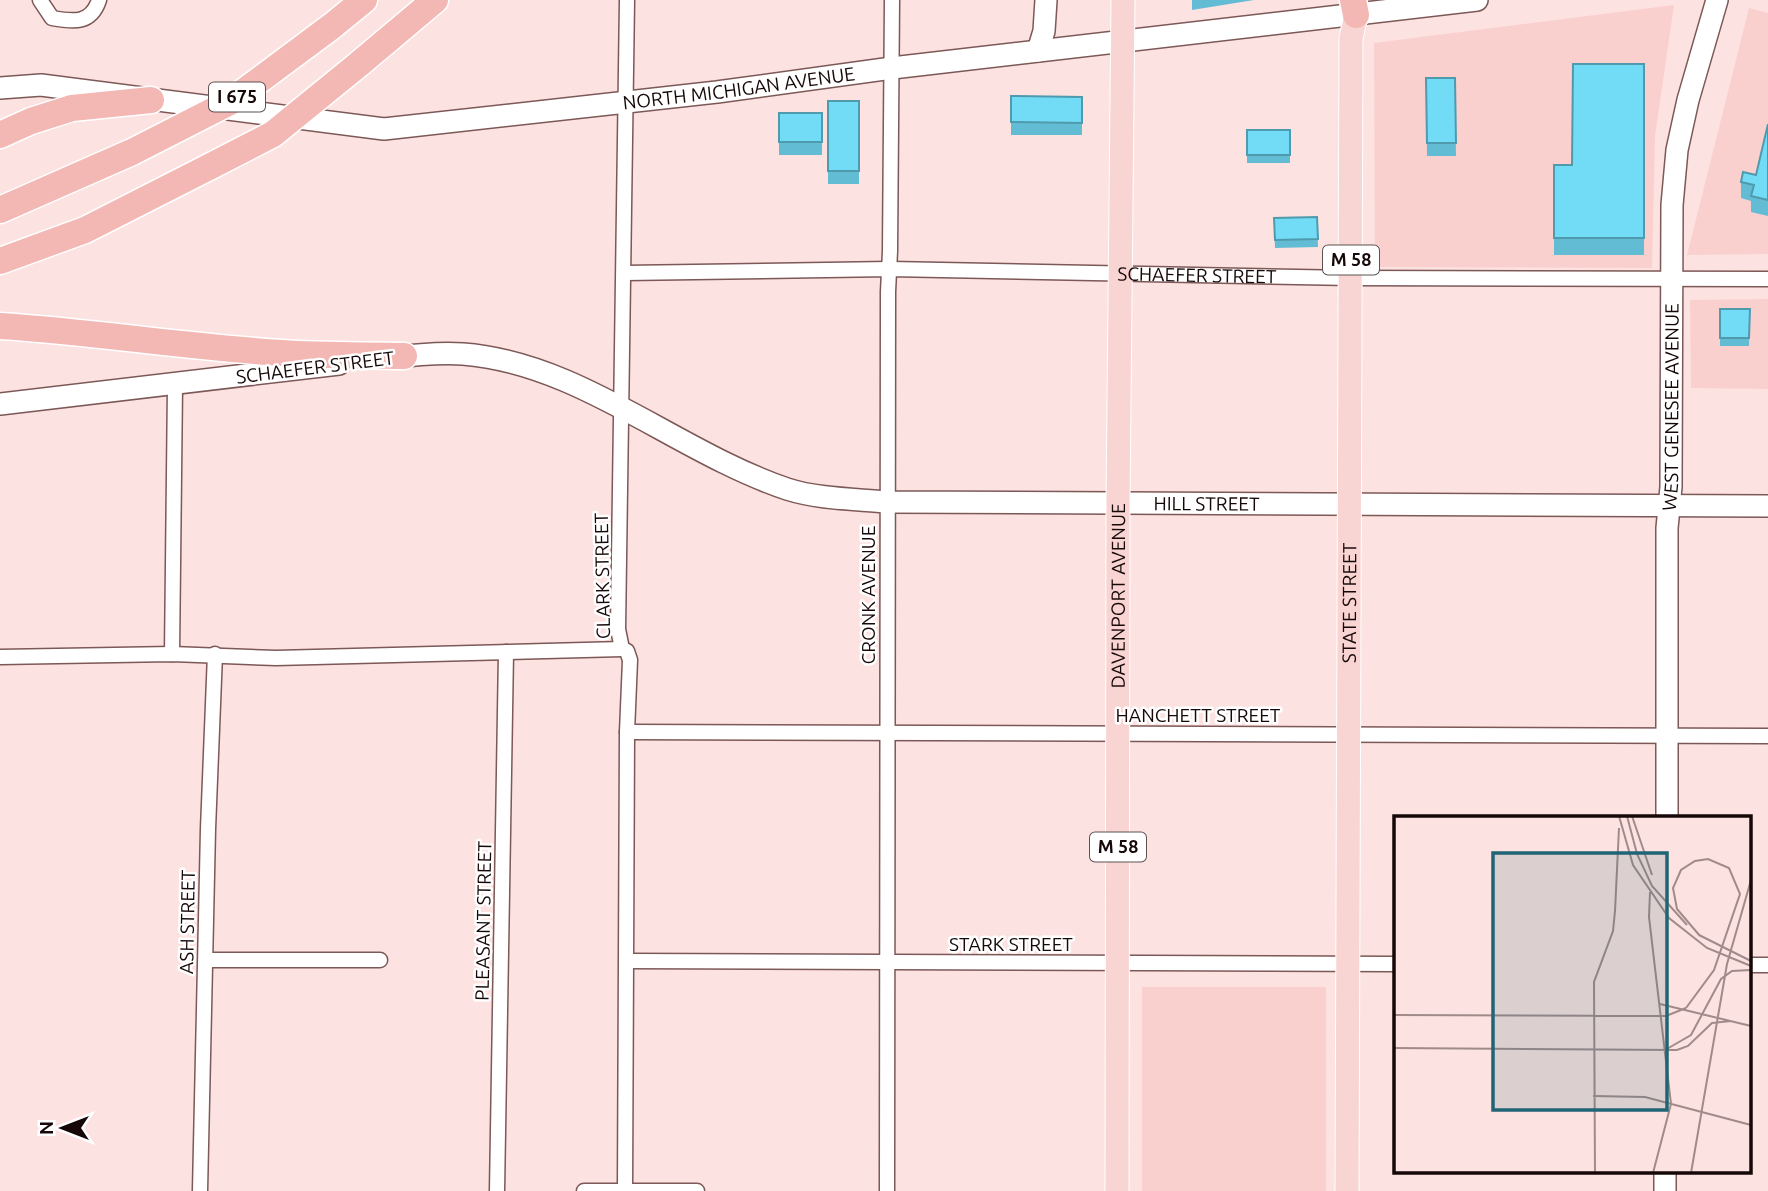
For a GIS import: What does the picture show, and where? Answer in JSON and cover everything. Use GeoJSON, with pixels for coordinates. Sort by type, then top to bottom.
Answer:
{"type":"FeatureCollection","features":[{"type":"Feature","properties":{"kind":"highway","name":"I 675"},"geometry":{"type":"LineString","coordinates":[[0,210],[132,152],[230,102],[363,0]]}},
{"type":"Feature","properties":{"kind":"highway","name":"I 675"},"geometry":{"type":"LineString","coordinates":[[0,261],[85,230],[272,134],[435,0]]}},
{"type":"Feature","properties":{"kind":"highway"},"geometry":{"type":"LineString","coordinates":[[0,135],[31,121],[72,108],[151,100]]}},
{"type":"Feature","properties":{"kind":"highway"},"geometry":{"type":"LineString","coordinates":[[0,326],[71,330],[179,345],[283,354],[404,356]]}},
{"type":"Feature","properties":{"kind":"main road"},"geometry":{"type":"LineString","coordinates":[[1038,51],[1044,32],[1046,0]]}},
{"type":"Feature","properties":{"kind":"main road","name":"DAVENPORT AVENUE"},"geometry":{"type":"LineString","coordinates":[[1117,1191],[1118,503],[1123,0]]}},
{"type":"Feature","properties":{"kind":"main road","name":"NORTH MICHIGAN AVENUE"},"geometry":{"type":"LineString","coordinates":[[0,88],[41,85],[384,129],[717,92],[892,68],[1124,42],[1355,5],[1477,0]]}},
{"type":"Feature","properties":{"kind":"main road","name":"WEST GENESEE AVENUE"},"geometry":{"type":"LineString","coordinates":[[1667,816],[1667,528],[1671,487],[1672,205],[1677,150],[1688,100],[1717,0]]}},
{"type":"Feature","properties":{"kind":"main road","name":"STATE STREET"},"geometry":{"type":"LineString","coordinates":[[1347,1191],[1351,38],[1355,5]]}},
{"type":"Feature","properties":{"kind":"main road","name":"SCHAEFER STREET"},"geometry":{"type":"LineString","coordinates":[[0,404],[404,356],[462,354],[505,361],[569,383],[621,409]]}},
{"type":"Feature","properties":{"kind":"main road","name":"HILL STREET"},"geometry":{"type":"LineString","coordinates":[[621,409],[748,474],[789,490],[887,502],[1768,506]]}},
{"type":"Feature","properties":{"kind":"street"},"geometry":{"type":"LineString","coordinates":[[40,0],[52,18],[72,22],[86,19],[96,9],[99,0]]}},
{"type":"Feature","properties":{"kind":"street","name":"CLARK STREET"},"geometry":{"type":"LineString","coordinates":[[625,1190],[627,732],[630,660],[627,652],[622,649],[618,629],[627,0]]}},
{"type":"Feature","properties":{"kind":"street","name":"CRONK AVENUE"},"geometry":{"type":"LineString","coordinates":[[887,1191],[887,502],[892,0]]}},
{"type":"Feature","properties":{"kind":"street","name":"SCHAEFER STREET"},"geometry":{"type":"LineString","coordinates":[[625,273],[890,269],[1351,278],[1768,279]]}},
{"type":"Feature","properties":{"kind":"street"},"geometry":{"type":"LineString","coordinates":[[172,654],[175,385]]}},
{"type":"Feature","properties":{"kind":"street"},"geometry":{"type":"LineString","coordinates":[[0,657],[215,654],[276,658],[622,649]]}},
{"type":"Feature","properties":{"kind":"street","name":"PLEASANT STREET"},"geometry":{"type":"LineString","coordinates":[[497,1191],[506,652]]}},
{"type":"Feature","properties":{"kind":"street","name":"ASH STREET"},"geometry":{"type":"LineString","coordinates":[[200,1191],[215,654]]}},
{"type":"Feature","properties":{"kind":"street","name":"HANCHETT STREET"},"geometry":{"type":"LineString","coordinates":[[627,732],[1768,736]]}},
{"type":"Feature","properties":{"kind":"street"},"geometry":{"type":"LineString","coordinates":[[206,960],[380,960]]}},
{"type":"Feature","properties":{"kind":"street","name":"STARK STREET"},"geometry":{"type":"LineString","coordinates":[[627,961],[1394,964]]}},
{"type":"Feature","properties":{"kind":"street"},"geometry":{"type":"LineString","coordinates":[[1750,965],[1768,965]]}},
{"type":"Feature","properties":{"kind":"street"},"geometry":{"type":"LineString","coordinates":[[584,1191],[697,1191]]}},
{"type":"Feature","properties":{"kind":"shaded area"},"geometry":{"type":"Polygon","coordinates":[[[1674,5],[1655,136],[1652,268],[1375,267],[1374,43],[1674,5]]]}},
{"type":"Feature","properties":{"kind":"shaded area"},"geometry":{"type":"Polygon","coordinates":[[[1749,8],[1768,13],[1768,254],[1687,255],[1749,8]]]}},
{"type":"Feature","properties":{"kind":"shaded area"},"geometry":{"type":"Polygon","coordinates":[[[1768,299],[1768,389],[1691,388],[1690,300],[1768,299]]]}},
{"type":"Feature","properties":{"kind":"shaded area"},"geometry":{"type":"Polygon","coordinates":[[[1142,987],[1326,987],[1326,1191],[1142,1191],[1142,987]]]}},
{"type":"Feature","properties":{"kind":"building"},"geometry":{"type":"Polygon","coordinates":[[[1573,64],[1644,64],[1644,238],[1554,238],[1554,165],[1572,165],[1573,64]]]}},
{"type":"Feature","properties":{"kind":"building"},"geometry":{"type":"Polygon","coordinates":[[[1426,78],[1455,78],[1456,143],[1427,143],[1426,78]]]}},
{"type":"Feature","properties":{"kind":"building"},"geometry":{"type":"Polygon","coordinates":[[[1011,96],[1082,97],[1082,123],[1011,122],[1011,96]]]}},
{"type":"Feature","properties":{"kind":"building"},"geometry":{"type":"Polygon","coordinates":[[[828,101],[859,101],[859,171],[828,171],[828,101]]]}},
{"type":"Feature","properties":{"kind":"building"},"geometry":{"type":"Polygon","coordinates":[[[779,113],[822,113],[822,142],[779,142],[779,113]]]}},
{"type":"Feature","properties":{"kind":"building"},"geometry":{"type":"Polygon","coordinates":[[[1768,124],[1768,200],[1751,196],[1754,185],[1741,182],[1743,172],[1756,175],[1768,124]]]}},
{"type":"Feature","properties":{"kind":"building"},"geometry":{"type":"Polygon","coordinates":[[[1247,130],[1290,130],[1290,155],[1247,155],[1247,130]]]}},
{"type":"Feature","properties":{"kind":"building"},"geometry":{"type":"Polygon","coordinates":[[[1317,217],[1318,239],[1275,240],[1274,218],[1317,217]]]}},
{"type":"Feature","properties":{"kind":"building"},"geometry":{"type":"Polygon","coordinates":[[[1720,309],[1750,309],[1749,338],[1720,338],[1720,309]]]}}]}
